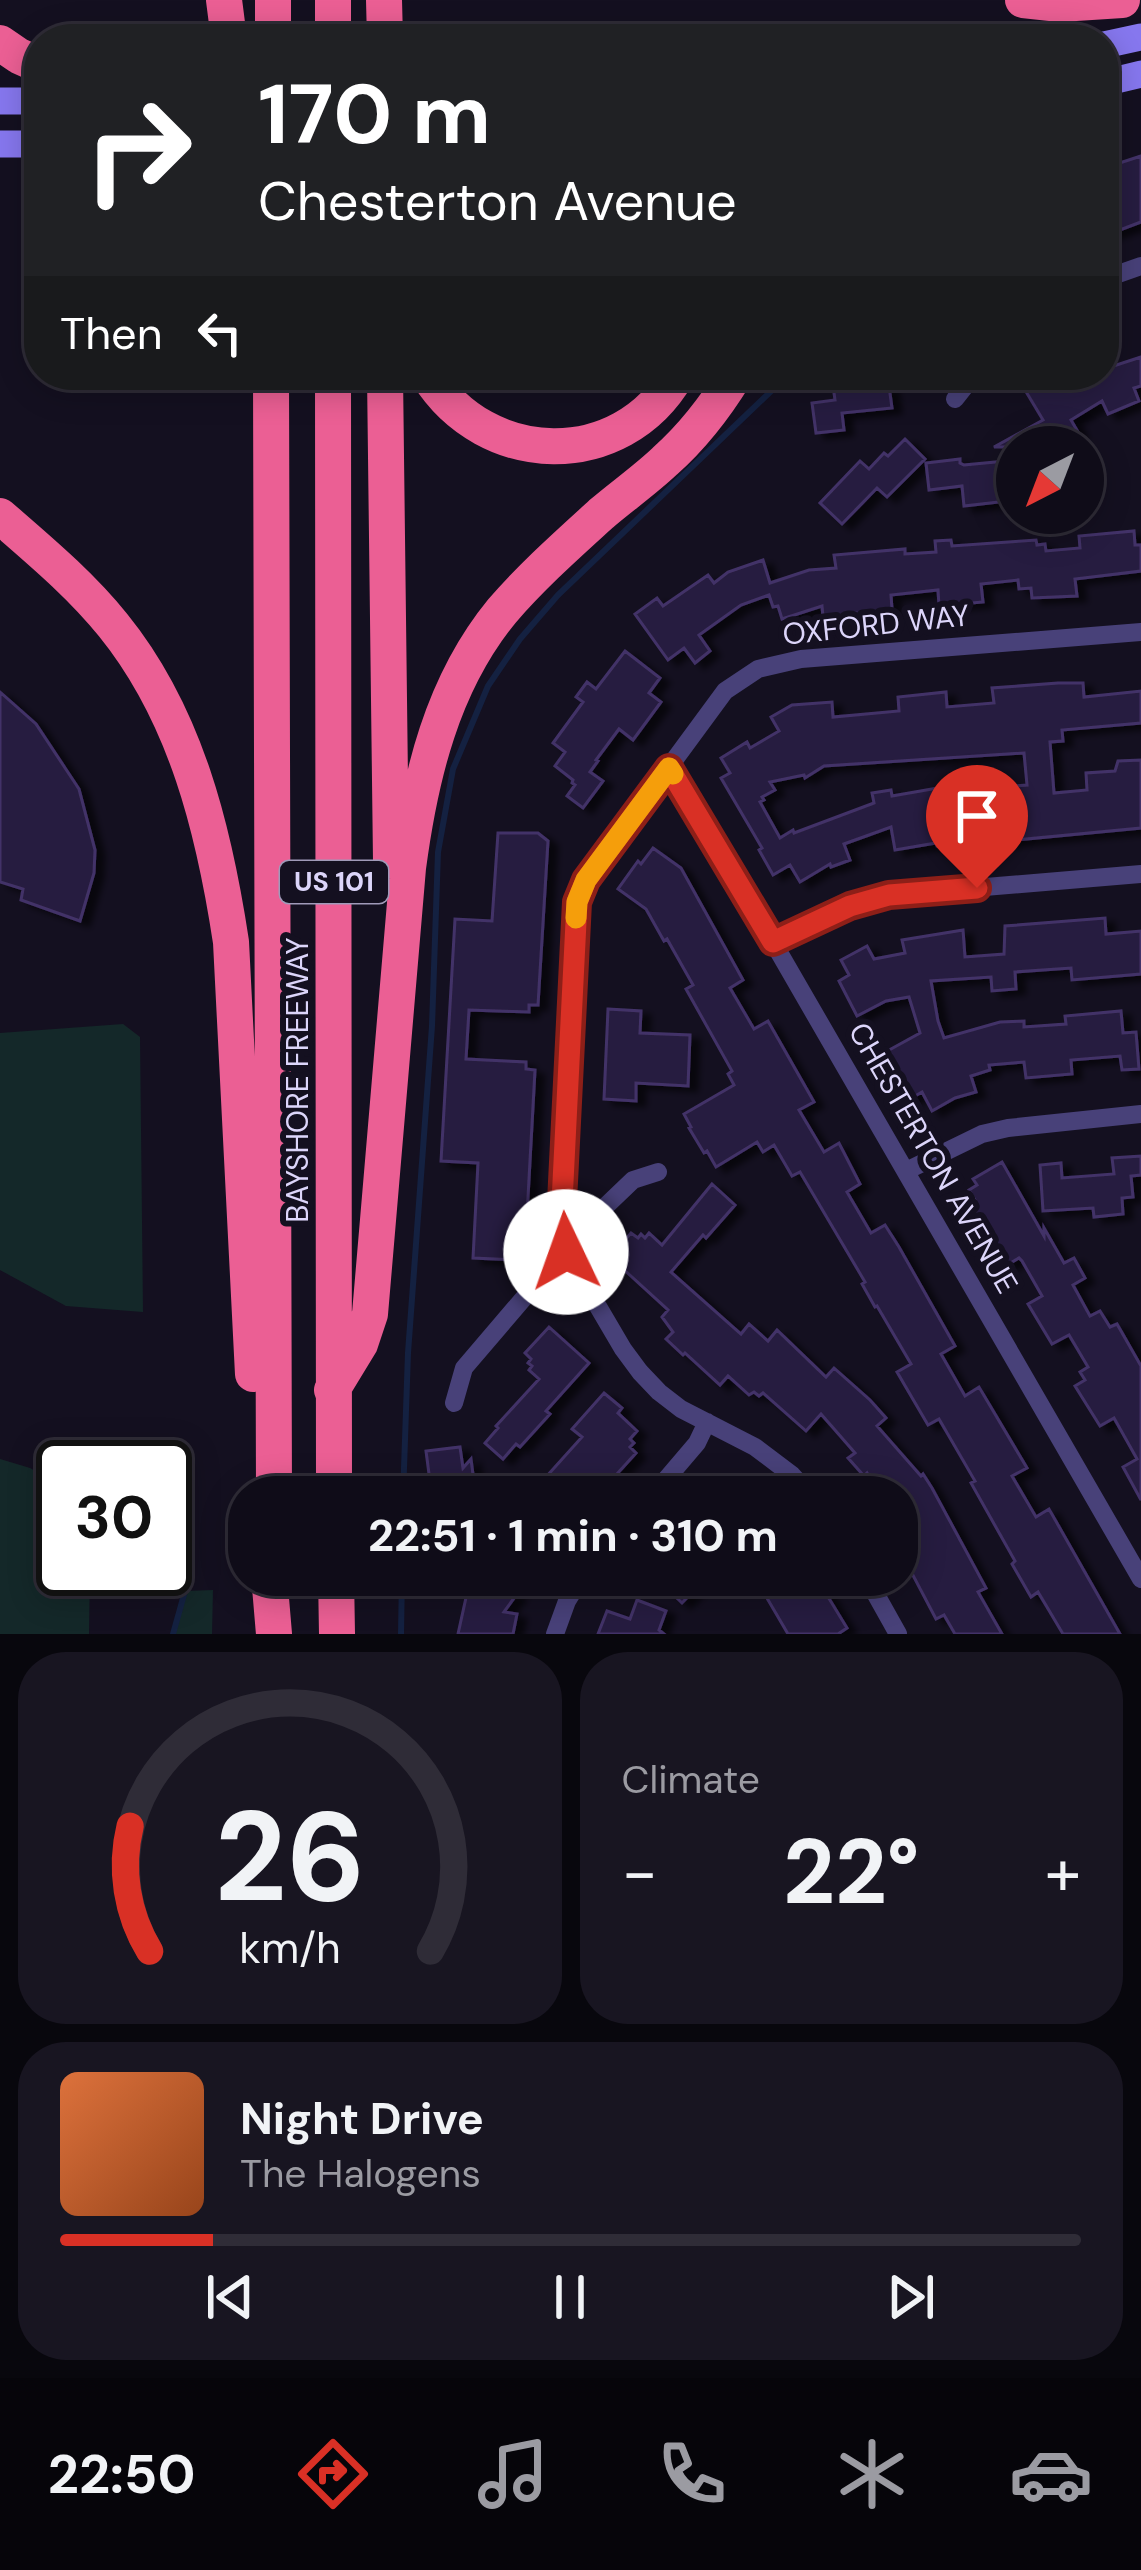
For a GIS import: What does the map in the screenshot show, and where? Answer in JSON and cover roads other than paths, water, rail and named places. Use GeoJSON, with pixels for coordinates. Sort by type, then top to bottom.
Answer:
{"type":"FeatureCollection","features":[{"type":"Feature","properties":{"kind":"highway"},"geometry":{"type":"LineString","coordinates":[[1023,0],[1060,4],[1122,0]]}},
{"type":"Feature","properties":{"kind":"highway"},"geometry":{"type":"LineString","coordinates":[[258,390],[270,553]]}},
{"type":"Feature","properties":{"kind":"highway","name":"BAYSHORE FREEWAY"},"geometry":{"type":"LineString","coordinates":[[271,390],[274,1476]]}},
{"type":"Feature","properties":{"kind":"highway","name":"BAYSHORE FREEWAY"},"geometry":{"type":"LineString","coordinates":[[333,390],[334,1476]]}},
{"type":"Feature","properties":{"kind":"highway"},"geometry":{"type":"LineString","coordinates":[[385,390],[390,858],[404,923]]}},
{"type":"Feature","properties":{"kind":"highway"},"geometry":{"type":"LineString","coordinates":[[437,390],[461,415],[486,431],[548,448],[578,445],[633,424],[666,390]]}},
{"type":"Feature","properties":{"kind":"highway"},"geometry":{"type":"LineString","coordinates":[[332,1390],[360,1344],[370,1314],[412,833],[426,765],[451,699],[502,612],[550,561],[668,460],[724,390]]}},
{"type":"Feature","properties":{"kind":"highway"},"geometry":{"type":"LineString","coordinates":[[0,516],[83,591],[113,625],[166,707],[195,774],[230,942],[260,1476]]}},
{"type":"Feature","properties":{"kind":"highway"},"geometry":{"type":"LineString","coordinates":[[273,1596],[274,1634]]}},
{"type":"Feature","properties":{"kind":"highway"},"geometry":{"type":"LineString","coordinates":[[336,1596],[337,1634]]}},
{"type":"Feature","properties":{"kind":"street"},"geometry":{"type":"LineString","coordinates":[[955,399],[962,390]]}},
{"type":"Feature","properties":{"kind":"street","name":"OXFORD WAY"},"geometry":{"type":"LineString","coordinates":[[793,1476],[755,1447],[658,1392],[623,1349],[566,1252],[561,1222],[577,902],[586,880],[725,691],[758,669],[801,659],[1141,632]]}},
{"type":"Feature","properties":{"kind":"street","name":"CHESTERTON AVENUE"},"geometry":{"type":"LineString","coordinates":[[669,768],[1141,1580]]}},
{"type":"Feature","properties":{"kind":"street"},"geometry":{"type":"LineString","coordinates":[[773,942],[850,906],[889,895],[1141,874]]}},
{"type":"Feature","properties":{"kind":"street"},"geometry":{"type":"LineString","coordinates":[[906,1171],[982,1134],[1141,1114]]}},
{"type":"Feature","properties":{"kind":"street"},"geometry":{"type":"LineString","coordinates":[[454,1403],[464,1368],[598,1213],[633,1180],[658,1172]]}},
{"type":"Feature","properties":{"kind":"street"},"geometry":{"type":"LineString","coordinates":[[669,1476],[707,1422]]}},
{"type":"Feature","properties":{"kind":"street"},"geometry":{"type":"LineString","coordinates":[[555,1634],[570,1596]]}},
{"type":"Feature","properties":{"kind":"street"},"geometry":{"type":"LineString","coordinates":[[877,1596],[898,1634]]}},
{"type":"Feature","properties":{"kind":"waterway"},"geometry":{"type":"LineString","coordinates":[[404,1476],[438,852],[453,769],[488,686],[520,639],[558,595],[772,390]]}},
{"type":"Feature","properties":{"kind":"waterway"},"geometry":{"type":"LineString","coordinates":[[173,1634],[184,1596]]}},
{"type":"Feature","properties":{"kind":"waterway"},"geometry":{"type":"LineString","coordinates":[[401,1634],[402,1596]]}}]}
